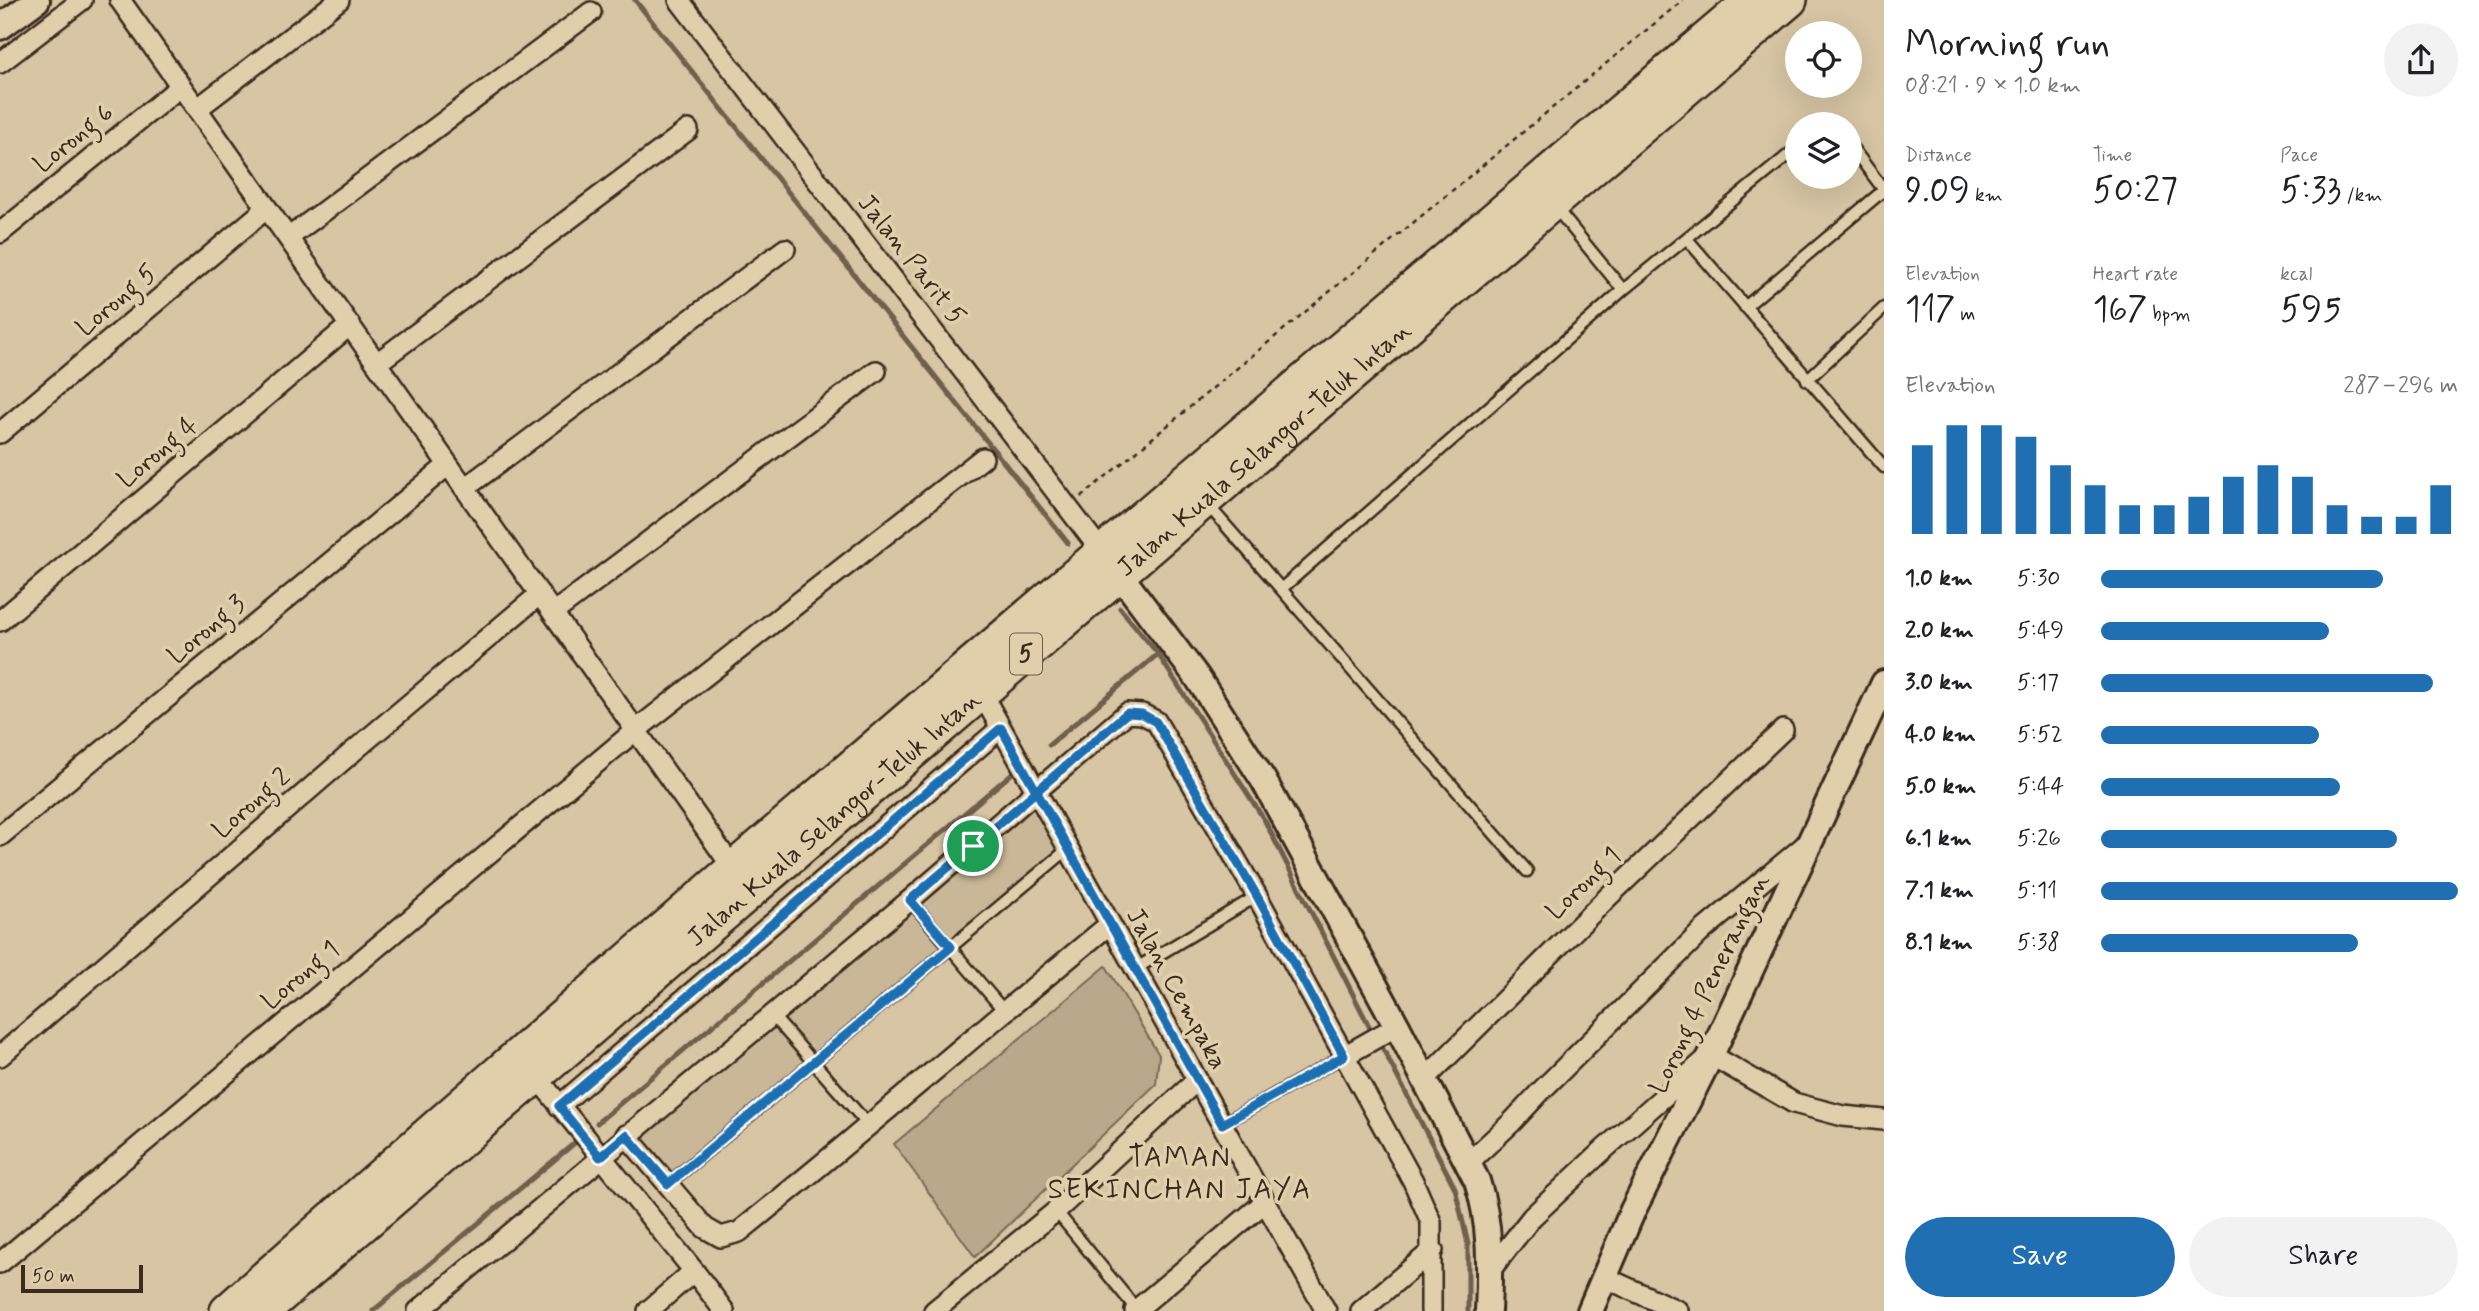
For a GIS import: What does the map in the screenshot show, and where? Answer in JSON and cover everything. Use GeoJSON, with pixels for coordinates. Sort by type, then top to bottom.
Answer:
{"type":"FeatureCollection","features":[{"type":"Feature","properties":{"kind":"highway","name":"Jalan Kuala Selangor-Teluk Intan"},"geometry":{"type":"LineString","coordinates":[[227,1311],[733,868],[1111,563],[1752,0]]}},
{"type":"Feature","properties":{"kind":"highway","name":"Jalan Kuala Selangor-Teluk Intan"},"geometry":{"type":"LineString","coordinates":[[263,1311],[981,692],[1111,563],[1211,509],[1553,205],[1790,0]]}},
{"type":"Feature","properties":{"kind":"street"},"geometry":{"type":"LineString","coordinates":[[0,27],[37,0]]}},
{"type":"Feature","properties":{"kind":"street"},"geometry":{"type":"LineString","coordinates":[[0,62],[82,0]]}},
{"type":"Feature","properties":{"kind":"street"},"geometry":{"type":"LineString","coordinates":[[120,0],[733,868]]}},
{"type":"Feature","properties":{"kind":"street"},"geometry":{"type":"LineString","coordinates":[[197,109],[339,0]]}},
{"type":"Feature","properties":{"kind":"street","name":"Jalan Parit 5"},"geometry":{"type":"LineString","coordinates":[[679,0],[1111,563]]}},
{"type":"Feature","properties":{"kind":"street"},"geometry":{"type":"LineString","coordinates":[[288,238],[591,12]]}},
{"type":"Feature","properties":{"kind":"street","name":"Lorong 6"},"geometry":{"type":"LineString","coordinates":[[0,233],[181,86]]}},
{"type":"Feature","properties":{"kind":"street"},"geometry":{"type":"LineString","coordinates":[[377,363],[688,130]]}},
{"type":"Feature","properties":{"kind":"street","name":"Lorong 5"},"geometry":{"type":"LineString","coordinates":[[0,433],[267,208]]}},
{"type":"Feature","properties":{"kind":"street"},"geometry":{"type":"LineString","coordinates":[[465,488],[785,249]]}},
{"type":"Feature","properties":{"kind":"street","name":"Lorong 4"},"geometry":{"type":"LineString","coordinates":[[0,621],[350,325]]}},
{"type":"Feature","properties":{"kind":"street"},"geometry":{"type":"LineString","coordinates":[[553,613],[876,371]]}},
{"type":"Feature","properties":{"kind":"street","name":"Lorong 1"},"geometry":{"type":"LineString","coordinates":[[0,1264],[636,730],[983,458]]}},
{"type":"Feature","properties":{"kind":"street","name":"Lorong 3"},"geometry":{"type":"LineString","coordinates":[[0,836],[448,465]]}},
{"type":"Feature","properties":{"kind":"street"},"geometry":{"type":"LineString","coordinates":[[1111,563],[1197,677],[1264,781],[1468,1163],[1484,1200],[1489,1242],[1488,1311]]}},
{"type":"Feature","properties":{"kind":"street","name":"Lorong 2"},"geometry":{"type":"LineString","coordinates":[[0,1056],[540,594]]}},
{"type":"Feature","properties":{"kind":"street","name":"Lorong 4 Penerangan"},"geometry":{"type":"LineString","coordinates":[[1590,1311],[1633,1210],[1711,1055],[1884,683]]}},
{"type":"Feature","properties":{"kind":"street","name":"Jalan Cempaka"},"geometry":{"type":"LineString","coordinates":[[981,692],[1326,1311]]}},
{"type":"Feature","properties":{"kind":"street"},"geometry":{"type":"LineString","coordinates":[[428,1308],[600,1157],[910,900],[1127,713],[1142,714],[1156,722],[1257,896],[1422,1200],[1431,1222],[1431,1311]]}},
{"type":"Feature","properties":{"kind":"street"},"geometry":{"type":"LineString","coordinates":[[559,1106],[1001,728]]}},
{"type":"Feature","properties":{"kind":"street","name":"Lorong 1"},"geometry":{"type":"LineString","coordinates":[[1425,1079],[1609,896],[1783,730]]}},
{"type":"Feature","properties":{"kind":"street"},"geometry":{"type":"LineString","coordinates":[[1468,1163],[1511,1124],[1702,931],[1812,839]]}},
{"type":"Feature","properties":{"kind":"street"},"geometry":{"type":"LineString","coordinates":[[626,1135],[705,1228],[721,1237],[739,1232],[870,1127],[1110,924]]}},
{"type":"Feature","properties":{"kind":"street"},"geometry":{"type":"LineString","coordinates":[[1344,1056],[1397,1026]]}},
{"type":"Feature","properties":{"kind":"street"},"geometry":{"type":"LineString","coordinates":[[1489,1272],[1541,1209],[1711,1055],[1794,1103],[1843,1116],[1884,1120]]}},
{"type":"Feature","properties":{"kind":"street"},"geometry":{"type":"LineString","coordinates":[[535,1075],[694,1270],[724,1311]]}},
{"type":"Feature","properties":{"kind":"street"},"geometry":{"type":"LineString","coordinates":[[934,1311],[1056,1211],[1197,1080]]}},
{"type":"Feature","properties":{"kind":"street"},"geometry":{"type":"LineString","coordinates":[[1136,1310],[1156,1304],[1265,1202]]}},
{"type":"Feature","properties":{"kind":"street"},"geometry":{"type":"LineString","coordinates":[[1361,1311],[1433,1250]]}},
{"type":"Feature","properties":{"kind":"street"},"geometry":{"type":"LineString","coordinates":[[648,1311],[694,1270]]}},
{"type":"Feature","properties":{"kind":"street"},"geometry":{"type":"LineString","coordinates":[[1604,1277],[1678,1311]]}},
{"type":"Feature","properties":{"kind":"lane"},"geometry":{"type":"LineString","coordinates":[[1281,589],[1623,290],[1688,240],[1785,158]]}},
{"type":"Feature","properties":{"kind":"lane"},"geometry":{"type":"LineString","coordinates":[[1745,307],[1884,190],[1862,161]]}},
{"type":"Feature","properties":{"kind":"lane"},"geometry":{"type":"LineString","coordinates":[[1553,205],[1623,290]]}},
{"type":"Feature","properties":{"kind":"lane"},"geometry":{"type":"LineString","coordinates":[[1688,240],[1884,467]]}},
{"type":"Feature","properties":{"kind":"lane"},"geometry":{"type":"LineString","coordinates":[[1807,380],[1884,308]]}},
{"type":"Feature","properties":{"kind":"lane"},"geometry":{"type":"LineString","coordinates":[[1211,509],[1527,871]]}},
{"type":"Feature","properties":{"kind":"lane"},"geometry":{"type":"LineString","coordinates":[[668,1184],[1068,849]]}},
{"type":"Feature","properties":{"kind":"lane"},"geometry":{"type":"LineString","coordinates":[[1135,969],[1257,896]]}},
{"type":"Feature","properties":{"kind":"lane"},"geometry":{"type":"LineString","coordinates":[[910,900],[1004,1011]]}},
{"type":"Feature","properties":{"kind":"lane"},"geometry":{"type":"LineString","coordinates":[[772,1014],[870,1127]]}},
{"type":"Feature","properties":{"kind":"lane"},"geometry":{"type":"LineString","coordinates":[[1222,1124],[1344,1056]]}},
{"type":"Feature","properties":{"kind":"lane"},"geometry":{"type":"LineString","coordinates":[[1056,1211],[1136,1310]]}},
{"type":"Feature","properties":{"kind":"path"},"geometry":{"type":"LineString","coordinates":[[1069,508],[1683,0]]}},
{"type":"Feature","properties":{"kind":"shaded area"},"geometry":{"type":"Polygon","coordinates":[[[1034,801],[1062,849],[669,1177],[635,1136],[1034,801]]]}},
{"type":"Feature","properties":{"kind":"shaded area"},"geometry":{"type":"Polygon","coordinates":[[[1106,966],[1159,1055],[1156,1084],[975,1257],[894,1144],[1106,966]]]}},
{"type":"Feature","properties":{"kind":"waterway"},"geometry":{"type":"LineString","coordinates":[[635,0],[1068,543]]}},
{"type":"Feature","properties":{"kind":"waterway"},"geometry":{"type":"LineString","coordinates":[[1120,608],[1158,654],[1265,821],[1370,1028]]}},
{"type":"Feature","properties":{"kind":"waterway"},"geometry":{"type":"LineString","coordinates":[[1049,745],[1158,654]]}},
{"type":"Feature","properties":{"kind":"waterway"},"geometry":{"type":"LineString","coordinates":[[597,1123],[1016,770]]}},
{"type":"Feature","properties":{"kind":"waterway"},"geometry":{"type":"LineString","coordinates":[[1381,1045],[1455,1188],[1468,1244],[1468,1311]]}},
{"type":"Feature","properties":{"kind":"waterway"},"geometry":{"type":"LineString","coordinates":[[373,1311],[577,1141]]}},
{"type":"Feature","properties":{"kind":"district","name":"TAMAN SEKINCHAN JAYA"},"geometry":{"type":"Point","coordinates":[1180,1174]}},
{"type":"Feature","properties":{"kind":"route"},"geometry":{"type":"LineString","coordinates":[[973,846],[910,900],[951,947],[668,1184],[626,1135],[600,1157],[559,1106],[1001,728],[1036,791],[1068,849],[1222,1124],[1344,1056],[1257,896],[1156,722],[1142,714],[1127,713],[1036,791],[973,846]]}}]}
